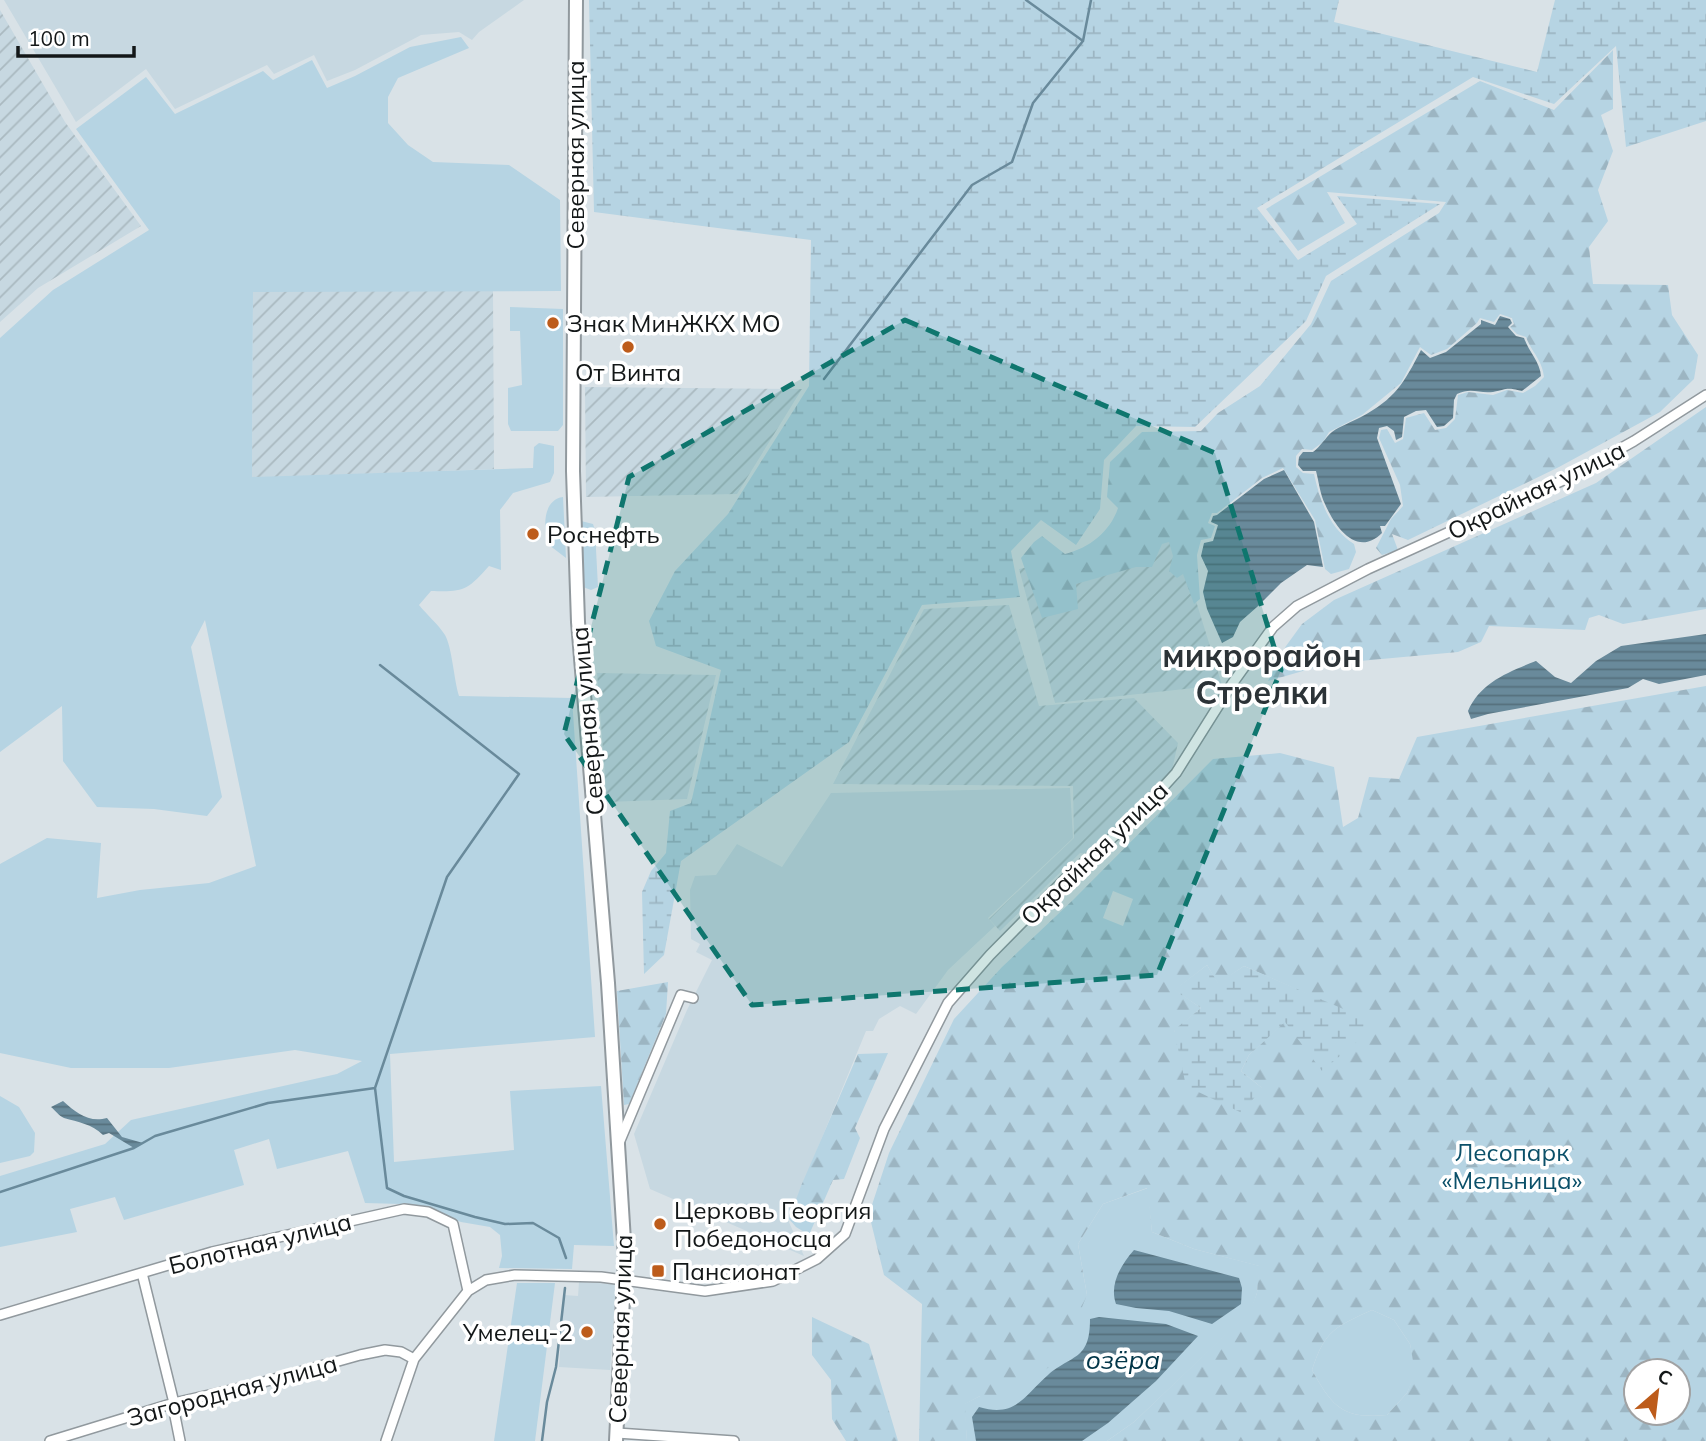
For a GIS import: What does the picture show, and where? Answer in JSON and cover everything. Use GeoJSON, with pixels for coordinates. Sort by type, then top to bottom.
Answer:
{"type":"FeatureCollection","features":[{"type":"Feature","properties":{"kind":"main road","name":"Северная улица"},"geometry":{"type":"LineString","coordinates":[[576,0],[572,436],[578,621],[608,983],[626,1280],[616,1437]]}},
{"type":"Feature","properties":{"kind":"street","name":"Окрайная улица"},"geometry":{"type":"LineString","coordinates":[[468,1291],[486,1280],[515,1275],[626,1280],[705,1291],[764,1283],[817,1259],[845,1234],[884,1129],[948,1003],[990,955],[1067,877],[1135,818],[1175,773],[1231,684],[1273,627],[1297,606],[1368,569],[1568,478],[1706,396]]}},
{"type":"Feature","properties":{"kind":"street"},"geometry":{"type":"LineString","coordinates":[[617,1148],[681,995],[693,998]]}},
{"type":"Feature","properties":{"kind":"street","name":"Болотная улица"},"geometry":{"type":"LineString","coordinates":[[0,1315],[212,1252],[404,1209],[428,1212],[453,1224],[468,1291]]}},
{"type":"Feature","properties":{"kind":"street"},"geometry":{"type":"LineString","coordinates":[[142,1273],[174,1403],[180,1441]]}},
{"type":"Feature","properties":{"kind":"street"},"geometry":{"type":"LineString","coordinates":[[386,1441],[414,1359],[468,1291]]}},
{"type":"Feature","properties":{"kind":"street","name":"Загородная улица"},"geometry":{"type":"LineString","coordinates":[[50,1441],[174,1403],[385,1350],[401,1352],[414,1359]]}},
{"type":"Feature","properties":{"kind":"street"},"geometry":{"type":"LineString","coordinates":[[616,1437],[734,1441]]}},
{"type":"Feature","properties":{"kind":"highlighted area"},"geometry":{"type":"Polygon","coordinates":[[[905,320],[1215,453],[1281,670],[1157,975],[752,1005],[564,734],[629,477],[905,320]]]}},
{"type":"Feature","properties":{"kind":"shaded area"},"geometry":{"type":"Polygon","coordinates":[[[4,0],[524,0],[472,40],[459,32],[421,35],[355,70],[327,81],[314,55],[274,74],[267,65],[175,109],[146,69],[76,122],[4,0]]]}},
{"type":"Feature","properties":{"kind":"shaded area"},"geometry":{"type":"Polygon","coordinates":[[[0,10],[65,122],[141,226],[38,288],[0,322],[0,10]]]}},
{"type":"Feature","properties":{"kind":"shaded area"},"geometry":{"type":"Polygon","coordinates":[[[253,291],[493,291],[494,469],[252,478],[253,291]]]}},
{"type":"Feature","properties":{"kind":"shaded area"},"geometry":{"type":"Polygon","coordinates":[[[585,387],[802,389],[737,494],[586,497],[585,387]]]}},
{"type":"Feature","properties":{"kind":"shaded area"},"geometry":{"type":"Polygon","coordinates":[[[1175,533],[1222,685],[1055,703],[1019,569],[1175,533]]]}},
{"type":"Feature","properties":{"kind":"shaded area"},"geometry":{"type":"Polygon","coordinates":[[[1009,605],[1039,706],[1134,698],[1178,743],[1172,770],[1134,814],[1087,854],[1080,853],[1000,931],[989,919],[1074,838],[1073,786],[833,784],[924,609],[1009,605]]]}},
{"type":"Feature","properties":{"kind":"shaded area"},"geometry":{"type":"Polygon","coordinates":[[[597,673],[716,675],[687,799],[607,802],[597,673]]]}},
{"type":"Feature","properties":{"kind":"shaded area"},"geometry":{"type":"Polygon","coordinates":[[[1070,788],[1073,838],[988,918],[995,926],[948,970],[916,1014],[900,1006],[879,1019],[873,1031],[866,1031],[788,1220],[804,1256],[650,1189],[634,1134],[687,1010],[712,960],[696,952],[700,944],[691,939],[690,890],[695,876],[716,875],[737,844],[782,867],[831,793],[1070,788]]]}},
{"type":"Feature","properties":{"kind":"shaded area","name":"Умелец-2"},"geometry":{"type":"Polygon","coordinates":[[[579,1282],[616,1284],[610,1370],[559,1367],[564,1295],[578,1296],[579,1282]]]}},
{"type":"Feature","properties":{"kind":"green space"},"geometry":{"type":"Polygon","coordinates":[[[589,0],[1339,0],[1334,22],[1537,72],[1555,0],[1706,0],[1706,121],[1626,147],[1616,46],[1554,104],[1473,77],[1257,208],[1298,260],[1357,224],[1337,196],[1440,204],[1326,276],[1306,321],[1195,427],[1136,426],[1104,460],[1100,509],[1076,545],[1041,520],[1011,551],[1020,597],[922,605],[849,742],[681,861],[664,955],[644,974],[642,892],[651,871],[666,853],[670,811],[691,803],[721,670],[656,646],[649,621],[675,571],[728,514],[809,386],[811,240],[594,212],[589,0]]]}},
{"type":"Feature","properties":{"kind":"green space"},"geometry":{"type":"Polygon","coordinates":[[[461,37],[469,48],[398,78],[388,97],[388,123],[408,145],[433,162],[509,165],[560,200],[561,291],[253,292],[252,477],[533,468],[534,447],[539,443],[554,446],[554,473],[550,482],[513,493],[500,510],[501,570],[489,566],[464,588],[431,591],[419,605],[445,635],[459,696],[572,698],[595,1037],[390,1054],[394,1162],[514,1150],[510,1091],[601,1086],[614,1246],[574,1245],[572,1269],[499,1268],[502,1256],[500,1235],[490,1227],[461,1222],[402,1204],[365,1203],[348,1151],[277,1169],[269,1139],[234,1150],[244,1185],[124,1220],[115,1197],[70,1209],[77,1232],[0,1247],[0,1176],[105,1144],[131,1120],[337,1074],[362,1061],[295,1050],[169,1068],[71,1068],[0,1053],[0,864],[47,838],[101,843],[97,898],[140,890],[209,883],[256,866],[205,620],[191,647],[222,797],[207,816],[154,809],[97,807],[63,761],[62,706],[0,752],[0,338],[53,290],[149,230],[76,129],[146,77],[175,114],[263,71],[273,80],[312,60],[327,88],[410,47],[461,37]]]}},
{"type":"Feature","properties":{"kind":"green space"},"geometry":{"type":"Polygon","coordinates":[[[1613,50],[1613,109],[1601,115],[1613,151],[1598,190],[1608,221],[1589,247],[1593,284],[1668,285],[1672,315],[1698,355],[1694,379],[1660,412],[1559,467],[1408,540],[1392,534],[1398,550],[1382,555],[1376,548],[1391,519],[1403,506],[1400,485],[1379,438],[1381,430],[1387,429],[1395,443],[1403,439],[1406,418],[1424,413],[1435,430],[1446,428],[1455,419],[1458,395],[1468,392],[1493,395],[1507,390],[1523,393],[1544,377],[1541,365],[1526,337],[1517,334],[1510,327],[1514,324],[1512,318],[1500,314],[1494,322],[1480,318],[1447,349],[1431,355],[1420,347],[1401,383],[1362,415],[1329,432],[1323,442],[1312,450],[1302,449],[1296,456],[1296,467],[1303,473],[1314,474],[1319,494],[1332,522],[1345,538],[1354,544],[1356,552],[1349,569],[1331,574],[1325,569],[1315,520],[1283,468],[1262,478],[1217,513],[1212,513],[1208,523],[1215,526],[1211,538],[1201,540],[1197,555],[1200,599],[1194,604],[1183,574],[1177,578],[1169,571],[1173,556],[1169,542],[1162,544],[1152,567],[1136,567],[1076,584],[1078,609],[1042,618],[1021,558],[1042,536],[1065,554],[1082,548],[1104,532],[1118,508],[1107,497],[1110,462],[1142,432],[1201,431],[1218,413],[1260,386],[1311,324],[1331,281],[1439,213],[1446,202],[1327,192],[1345,223],[1298,251],[1266,209],[1480,81],[1554,110],[1613,50]]]}},
{"type":"Feature","properties":{"kind":"green space"},"geometry":{"type":"Polygon","coordinates":[[[510,307],[563,309],[563,425],[558,431],[511,431],[508,424],[508,388],[522,385],[520,331],[510,331],[510,307]]]}},
{"type":"Feature","properties":{"kind":"green space"},"geometry":{"type":"Polygon","coordinates":[[[1706,407],[1706,609],[1623,624],[1599,615],[1589,618],[1585,630],[1489,626],[1481,642],[1458,652],[1327,664],[1268,681],[1286,646],[1302,624],[1334,600],[1596,483],[1706,407]]]}},
{"type":"Feature","properties":{"kind":"green space"},"geometry":{"type":"Polygon","coordinates":[[[563,497],[566,558],[549,545],[545,524],[551,504],[563,497]]]}},
{"type":"Feature","properties":{"kind":"green space"},"geometry":{"type":"Polygon","coordinates":[[[581,521],[593,524],[595,530],[598,587],[591,590],[583,587],[581,521]]]}},
{"type":"Feature","properties":{"kind":"green space","name":"Лесопарк «Мельница»"},"geometry":{"type":"Polygon","coordinates":[[[1706,686],[1706,1441],[1107,1441],[1134,1422],[1250,1311],[1257,1293],[1259,1266],[1194,1249],[1152,1232],[1147,1188],[1103,1204],[1078,1244],[1087,1295],[1061,1358],[995,1408],[980,1396],[965,1404],[967,1441],[919,1441],[922,1304],[884,1275],[869,1214],[889,1153],[954,1019],[1002,967],[1073,900],[1213,759],[1280,753],[1334,767],[1343,827],[1358,818],[1369,777],[1399,779],[1417,737],[1706,686]],[[1113,891],[1103,918],[1123,926],[1133,899],[1113,891]],[[1207,965],[1175,990],[1201,1008],[1174,1031],[1262,1088],[1241,1071],[1249,1055],[1285,1021],[1377,1025],[1244,966],[1218,984],[1207,965]],[[1372,1310],[1333,1331],[1322,1346],[1312,1370],[1326,1394],[1349,1413],[1387,1415],[1407,1393],[1415,1372],[1410,1344],[1394,1320],[1372,1310]]]}},
{"type":"Feature","properties":{"kind":"green space"},"geometry":{"type":"Polygon","coordinates":[[[1207,965],[1218,983],[1244,966],[1378,1024],[1322,1071],[1285,1022],[1249,1055],[1241,1071],[1262,1088],[1242,1113],[1186,1086],[1174,1030],[1201,1008],[1174,990],[1207,965]]]}},
{"type":"Feature","properties":{"kind":"green space"},"geometry":{"type":"Polygon","coordinates":[[[668,982],[666,1014],[629,1104],[624,1105],[617,991],[668,982]]]}},
{"type":"Feature","properties":{"kind":"green space"},"geometry":{"type":"Polygon","coordinates":[[[888,1053],[855,1128],[860,1138],[844,1179],[833,1180],[809,1235],[789,1219],[858,1054],[888,1053]]]}},
{"type":"Feature","properties":{"kind":"green space"},"geometry":{"type":"Polygon","coordinates":[[[0,1096],[19,1107],[35,1133],[34,1152],[30,1156],[0,1163],[0,1096]]]}},
{"type":"Feature","properties":{"kind":"green space"},"geometry":{"type":"Polygon","coordinates":[[[1148,1188],[1152,1232],[1194,1249],[1260,1266],[1257,1293],[1251,1311],[1134,1422],[1107,1441],[967,1441],[964,1404],[980,1396],[1087,1295],[1078,1244],[1103,1204],[1148,1188]]]}},
{"type":"Feature","properties":{"kind":"green space"},"geometry":{"type":"Polygon","coordinates":[[[517,1283],[555,1283],[535,1441],[494,1441],[517,1283]]]}},
{"type":"Feature","properties":{"kind":"green space"},"geometry":{"type":"Polygon","coordinates":[[[1372,1310],[1394,1320],[1410,1344],[1416,1372],[1407,1393],[1387,1415],[1349,1413],[1326,1394],[1312,1370],[1322,1346],[1333,1331],[1372,1310]]]}},
{"type":"Feature","properties":{"kind":"green space"},"geometry":{"type":"Polygon","coordinates":[[[812,1317],[869,1344],[898,1441],[846,1441],[832,1419],[831,1380],[812,1355],[812,1317]]]}},
{"type":"Feature","properties":{"kind":"water"},"geometry":{"type":"Polygon","coordinates":[[[1500,316],[1510,319],[1512,323],[1508,327],[1516,336],[1524,338],[1539,366],[1541,376],[1522,391],[1507,389],[1457,394],[1453,418],[1444,426],[1437,427],[1426,410],[1404,417],[1402,437],[1396,440],[1394,431],[1387,426],[1379,428],[1377,438],[1401,504],[1385,526],[1380,526],[1382,533],[1373,540],[1356,541],[1348,536],[1329,513],[1316,471],[1303,471],[1298,465],[1299,457],[1303,452],[1313,452],[1332,432],[1373,410],[1390,397],[1404,381],[1421,350],[1430,358],[1446,352],[1481,324],[1481,320],[1495,325],[1500,316]]]}},
{"type":"Feature","properties":{"kind":"water"},"geometry":{"type":"Polygon","coordinates":[[[1284,470],[1314,522],[1323,567],[1307,565],[1281,583],[1240,622],[1233,637],[1222,643],[1207,609],[1203,592],[1208,571],[1201,556],[1204,543],[1213,541],[1218,525],[1211,522],[1213,516],[1264,479],[1284,470]]]}},
{"type":"Feature","properties":{"kind":"water"},"geometry":{"type":"Polygon","coordinates":[[[1706,634],[1706,675],[1659,684],[1643,679],[1628,688],[1471,719],[1468,711],[1487,686],[1505,674],[1536,661],[1555,677],[1571,683],[1596,661],[1621,646],[1706,634]]]}},
{"type":"Feature","properties":{"kind":"water"},"geometry":{"type":"Polygon","coordinates":[[[63,1101],[83,1116],[107,1118],[122,1137],[143,1143],[134,1148],[109,1133],[103,1135],[90,1126],[62,1117],[51,1107],[63,1101]]]}},
{"type":"Feature","properties":{"kind":"water"},"geometry":{"type":"Polygon","coordinates":[[[1134,1250],[1239,1278],[1242,1288],[1241,1304],[1212,1324],[1169,1311],[1116,1304],[1115,1282],[1134,1250]]]}},
{"type":"Feature","properties":{"kind":"water","name":"озёра"},"geometry":{"type":"Polygon","coordinates":[[[1099,1317],[1166,1324],[1198,1336],[1156,1381],[1108,1423],[1082,1441],[976,1441],[972,1417],[979,1407],[1002,1410],[1018,1403],[1048,1375],[1083,1350],[1087,1343],[1090,1319],[1099,1317]]]}},
{"type":"Feature","properties":{"kind":"waterway"},"geometry":{"type":"LineString","coordinates":[[824,379],[972,185],[1012,162],[1033,103],[1083,41],[1026,0]]}},
{"type":"Feature","properties":{"kind":"waterway"},"geometry":{"type":"LineString","coordinates":[[1083,41],[1091,0]]}},
{"type":"Feature","properties":{"kind":"waterway"},"geometry":{"type":"LineString","coordinates":[[375,1088],[447,877],[519,774],[380,665]]}},
{"type":"Feature","properties":{"kind":"waterway"},"geometry":{"type":"LineString","coordinates":[[0,1192],[134,1148],[155,1136],[268,1103],[375,1088],[387,1188],[404,1196],[475,1217],[505,1224],[533,1223],[559,1238],[566,1258]]}},
{"type":"Feature","properties":{"kind":"waterway"},"geometry":{"type":"LineString","coordinates":[[542,1441],[547,1402],[556,1367],[565,1288]]}},
{"type":"Feature","properties":{"kind":"place","name":"Знак МинЖКХ МО"},"geometry":{"type":"Point","coordinates":[553,323]}},
{"type":"Feature","properties":{"kind":"place","name":"От Винта"},"geometry":{"type":"Point","coordinates":[628,347]}},
{"type":"Feature","properties":{"kind":"place","name":"Роснефть"},"geometry":{"type":"Point","coordinates":[533,534]}},
{"type":"Feature","properties":{"kind":"place","name":"Церковь Георгия Победоносца"},"geometry":{"type":"Point","coordinates":[660,1224]}},
{"type":"Feature","properties":{"kind":"place","name":"Пансионат"},"geometry":{"type":"Point","coordinates":[658,1271]}},
{"type":"Feature","properties":{"kind":"place","name":"Умелец-2"},"geometry":{"type":"Point","coordinates":[587,1332]}},
{"type":"Feature","properties":{"kind":"district","name":"микрорайон Стрелки"},"geometry":{"type":"Point","coordinates":[1262,674]}}]}
